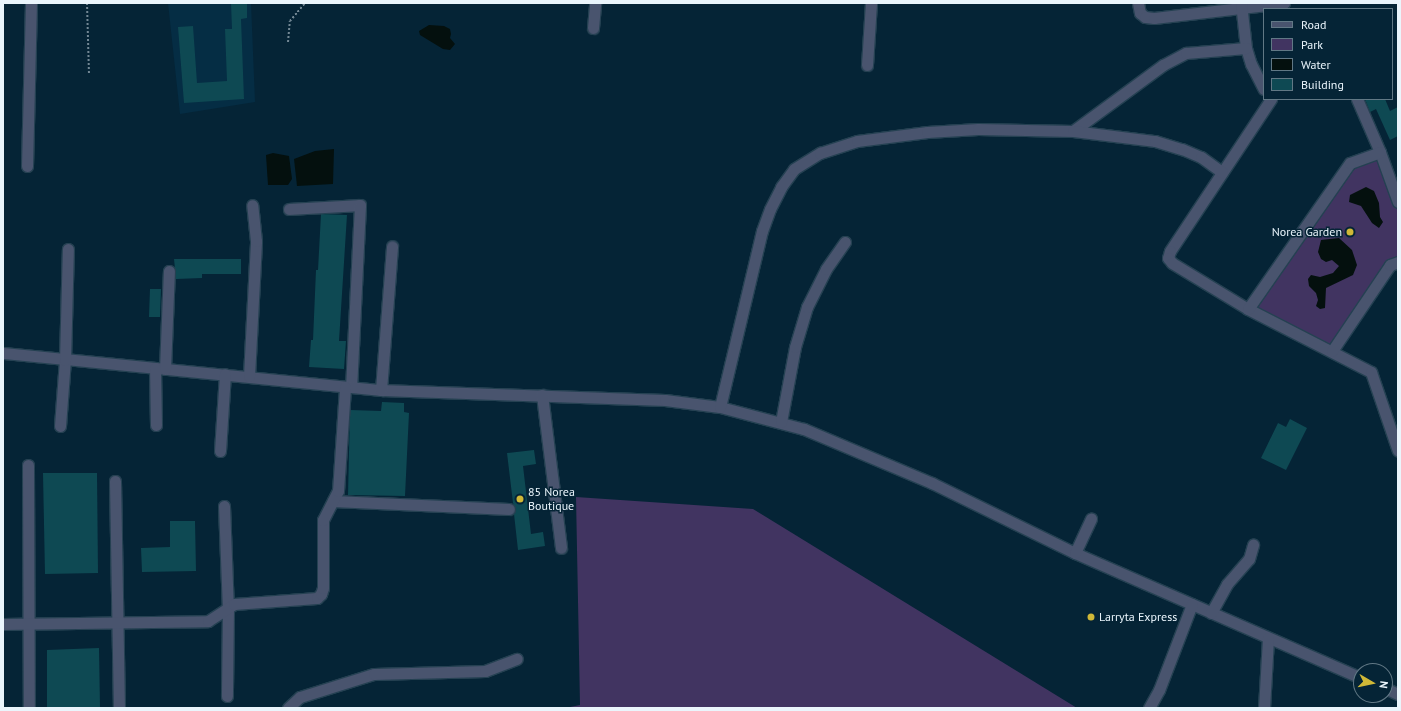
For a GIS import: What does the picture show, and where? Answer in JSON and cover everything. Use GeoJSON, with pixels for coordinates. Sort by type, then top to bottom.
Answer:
{"type":"FeatureCollection","features":[{"type":"Feature","properties":{"kind":"street"},"geometry":{"type":"LineString","coordinates":[[27,166],[31,3]]}},
{"type":"Feature","properties":{"kind":"street"},"geometry":{"type":"LineString","coordinates":[[593,28],[595,3]]}},
{"type":"Feature","properties":{"kind":"street"},"geometry":{"type":"LineString","coordinates":[[868,65],[871,3]]}},
{"type":"Feature","properties":{"kind":"street"},"geometry":{"type":"LineString","coordinates":[[1138,3],[1140,13],[1145,17],[1154,18],[1242,5],[1284,3]]}},
{"type":"Feature","properties":{"kind":"street"},"geometry":{"type":"LineString","coordinates":[[1242,5],[1246,48],[1251,64],[1263,87]]}},
{"type":"Feature","properties":{"kind":"street"},"geometry":{"type":"LineString","coordinates":[[1073,131],[1163,65],[1186,54],[1246,48]]}},
{"type":"Feature","properties":{"kind":"street"},"geometry":{"type":"LineString","coordinates":[[1270,100],[1170,251],[1168,258],[1172,264],[1248,309],[1371,372],[1398,451]]}},
{"type":"Feature","properties":{"kind":"street"},"geometry":{"type":"LineString","coordinates":[[1357,100],[1380,152],[1398,202]]}},
{"type":"Feature","properties":{"kind":"street"},"geometry":{"type":"LineString","coordinates":[[720,407],[762,231],[770,209],[781,187],[794,169],[820,154],[857,141],[927,132],[978,129],[1073,131],[1155,141],[1182,149],[1200,157],[1222,172]]}},
{"type":"Feature","properties":{"kind":"street"},"geometry":{"type":"LineString","coordinates":[[1248,309],[1350,163],[1380,152]]}},
{"type":"Feature","properties":{"kind":"street"},"geometry":{"type":"LineString","coordinates":[[249,376],[255,249],[252,205]]}},
{"type":"Feature","properties":{"kind":"street"},"geometry":{"type":"LineString","coordinates":[[3,624],[208,621],[234,604],[317,598],[322,594],[323,520],[338,491],[348,387],[360,205],[290,209]]}},
{"type":"Feature","properties":{"kind":"street"},"geometry":{"type":"LineString","coordinates":[[780,422],[795,347],[807,307],[826,269],[845,242]]}},
{"type":"Feature","properties":{"kind":"street"},"geometry":{"type":"LineString","coordinates":[[381,390],[392,246]]}},
{"type":"Feature","properties":{"kind":"street"},"geometry":{"type":"LineString","coordinates":[[60,426],[65,360],[68,249]]}},
{"type":"Feature","properties":{"kind":"street"},"geometry":{"type":"LineString","coordinates":[[1332,351],[1390,265],[1398,262]]}},
{"type":"Feature","properties":{"kind":"street"},"geometry":{"type":"LineString","coordinates":[[156,425],[169,271]]}},
{"type":"Feature","properties":{"kind":"street"},"geometry":{"type":"LineString","coordinates":[[3,353],[381,390],[665,400],[720,407],[804,429],[932,483],[1075,553],[1353,675]]}},
{"type":"Feature","properties":{"kind":"street"},"geometry":{"type":"LineString","coordinates":[[220,451],[225,374]]}},
{"type":"Feature","properties":{"kind":"street"},"geometry":{"type":"LineString","coordinates":[[542,395],[561,548]]}},
{"type":"Feature","properties":{"kind":"street"},"geometry":{"type":"LineString","coordinates":[[28,465],[29,708]]}},
{"type":"Feature","properties":{"kind":"street"},"geometry":{"type":"LineString","coordinates":[[116,481],[119,708]]}},
{"type":"Feature","properties":{"kind":"street"},"geometry":{"type":"LineString","coordinates":[[333,501],[509,509]]}},
{"type":"Feature","properties":{"kind":"street"},"geometry":{"type":"LineString","coordinates":[[224,506],[228,609],[227,696]]}},
{"type":"Feature","properties":{"kind":"street"},"geometry":{"type":"LineString","coordinates":[[1075,553],[1091,519]]}},
{"type":"Feature","properties":{"kind":"street"},"geometry":{"type":"LineString","coordinates":[[1211,613],[1227,584],[1248,559],[1253,546]]}},
{"type":"Feature","properties":{"kind":"street"},"geometry":{"type":"LineString","coordinates":[[1149,708],[1159,690],[1192,604]]}},
{"type":"Feature","properties":{"kind":"street"},"geometry":{"type":"LineString","coordinates":[[1264,708],[1268,638]]}},
{"type":"Feature","properties":{"kind":"street"},"geometry":{"type":"LineString","coordinates":[[288,708],[300,697],[374,674],[485,671],[517,659]]}},
{"type":"Feature","properties":{"kind":"path"},"geometry":{"type":"LineString","coordinates":[[87,3],[89,75]]}},
{"type":"Feature","properties":{"kind":"path"},"geometry":{"type":"LineString","coordinates":[[288,42],[290,21],[305,3]]}},
{"type":"Feature","properties":{"kind":"shaded area"},"geometry":{"type":"Polygon","coordinates":[[[168,3],[251,3],[255,102],[180,114],[168,3]]]}},
{"type":"Feature","properties":{"kind":"green space","name":"Norea Garden"},"geometry":{"type":"Polygon","coordinates":[[[1380,152],[1398,202],[1398,262],[1332,351],[1248,309],[1350,163],[1380,152]]]}},
{"type":"Feature","properties":{"kind":"green space"},"geometry":{"type":"Polygon","coordinates":[[[576,497],[753,509],[1077,708],[565,708],[580,705],[576,497]]]}},
{"type":"Feature","properties":{"kind":"water"},"geometry":{"type":"Polygon","coordinates":[[[429,25],[444,26],[450,29],[450,38],[455,44],[450,50],[443,49],[420,35],[419,31],[429,25]]]}},
{"type":"Feature","properties":{"kind":"water"},"geometry":{"type":"Polygon","coordinates":[[[334,149],[333,184],[297,186],[294,159],[315,151],[334,149]]]}},
{"type":"Feature","properties":{"kind":"water"},"geometry":{"type":"Polygon","coordinates":[[[273,153],[289,156],[292,179],[288,185],[268,185],[266,155],[273,153]]]}},
{"type":"Feature","properties":{"kind":"water"},"geometry":{"type":"Polygon","coordinates":[[[1366,187],[1374,191],[1379,203],[1380,217],[1383,222],[1379,228],[1372,223],[1361,206],[1349,202],[1350,195],[1366,187]]]}},
{"type":"Feature","properties":{"kind":"water"},"geometry":{"type":"Polygon","coordinates":[[[1339,238],[1352,250],[1357,265],[1353,275],[1326,288],[1325,308],[1320,309],[1316,306],[1318,300],[1316,293],[1309,286],[1308,279],[1311,275],[1320,277],[1333,273],[1339,266],[1332,260],[1326,262],[1321,259],[1318,252],[1321,240],[1339,238]]]}},
{"type":"Feature","properties":{"kind":"building"},"geometry":{"type":"Polygon","coordinates":[[[231,3],[247,3],[247,18],[241,19],[244,99],[184,103],[178,27],[193,26],[197,83],[227,81],[225,29],[232,29],[231,3]]]}},
{"type":"Feature","properties":{"kind":"building"},"geometry":{"type":"Polygon","coordinates":[[[1365,100],[1385,100],[1390,111],[1398,107],[1398,136],[1390,140],[1376,109],[1370,112],[1365,100]]]}},
{"type":"Feature","properties":{"kind":"building"},"geometry":{"type":"Polygon","coordinates":[[[321,214],[347,215],[339,341],[346,341],[344,369],[309,367],[311,340],[313,340],[316,270],[318,270],[321,214]]]}},
{"type":"Feature","properties":{"kind":"building"},"geometry":{"type":"Polygon","coordinates":[[[174,259],[241,259],[241,274],[202,274],[202,278],[176,279],[174,259]]]}},
{"type":"Feature","properties":{"kind":"building"},"geometry":{"type":"Polygon","coordinates":[[[150,289],[161,289],[160,317],[149,317],[150,289]]]}},
{"type":"Feature","properties":{"kind":"building"},"geometry":{"type":"Polygon","coordinates":[[[382,402],[404,403],[404,412],[409,413],[405,496],[348,495],[350,410],[381,411],[382,402]]]}},
{"type":"Feature","properties":{"kind":"building"},"geometry":{"type":"Polygon","coordinates":[[[1290,419],[1307,428],[1286,470],[1261,458],[1278,423],[1286,427],[1290,419]]]}},
{"type":"Feature","properties":{"kind":"building","name":"85 Norea Boutique"},"geometry":{"type":"Polygon","coordinates":[[[534,450],[536,464],[523,466],[531,534],[543,532],[545,546],[518,550],[514,514],[516,509],[513,503],[507,453],[534,450]]]}},
{"type":"Feature","properties":{"kind":"building"},"geometry":{"type":"Polygon","coordinates":[[[43,473],[97,473],[98,573],[45,574],[43,473]]]}},
{"type":"Feature","properties":{"kind":"building"},"geometry":{"type":"Polygon","coordinates":[[[170,521],[195,521],[196,571],[142,572],[141,548],[170,547],[170,521]]]}},
{"type":"Feature","properties":{"kind":"building"},"geometry":{"type":"Polygon","coordinates":[[[99,648],[100,708],[47,708],[47,650],[99,648]]]}},
{"type":"Feature","properties":{"kind":"place","name":"Norea Garden"},"geometry":{"type":"Point","coordinates":[1350,232]}},
{"type":"Feature","properties":{"kind":"place","name":"85 Norea Boutique"},"geometry":{"type":"Point","coordinates":[520,499]}},
{"type":"Feature","properties":{"kind":"place","name":"Larryta Express"},"geometry":{"type":"Point","coordinates":[1091,617]}}]}
